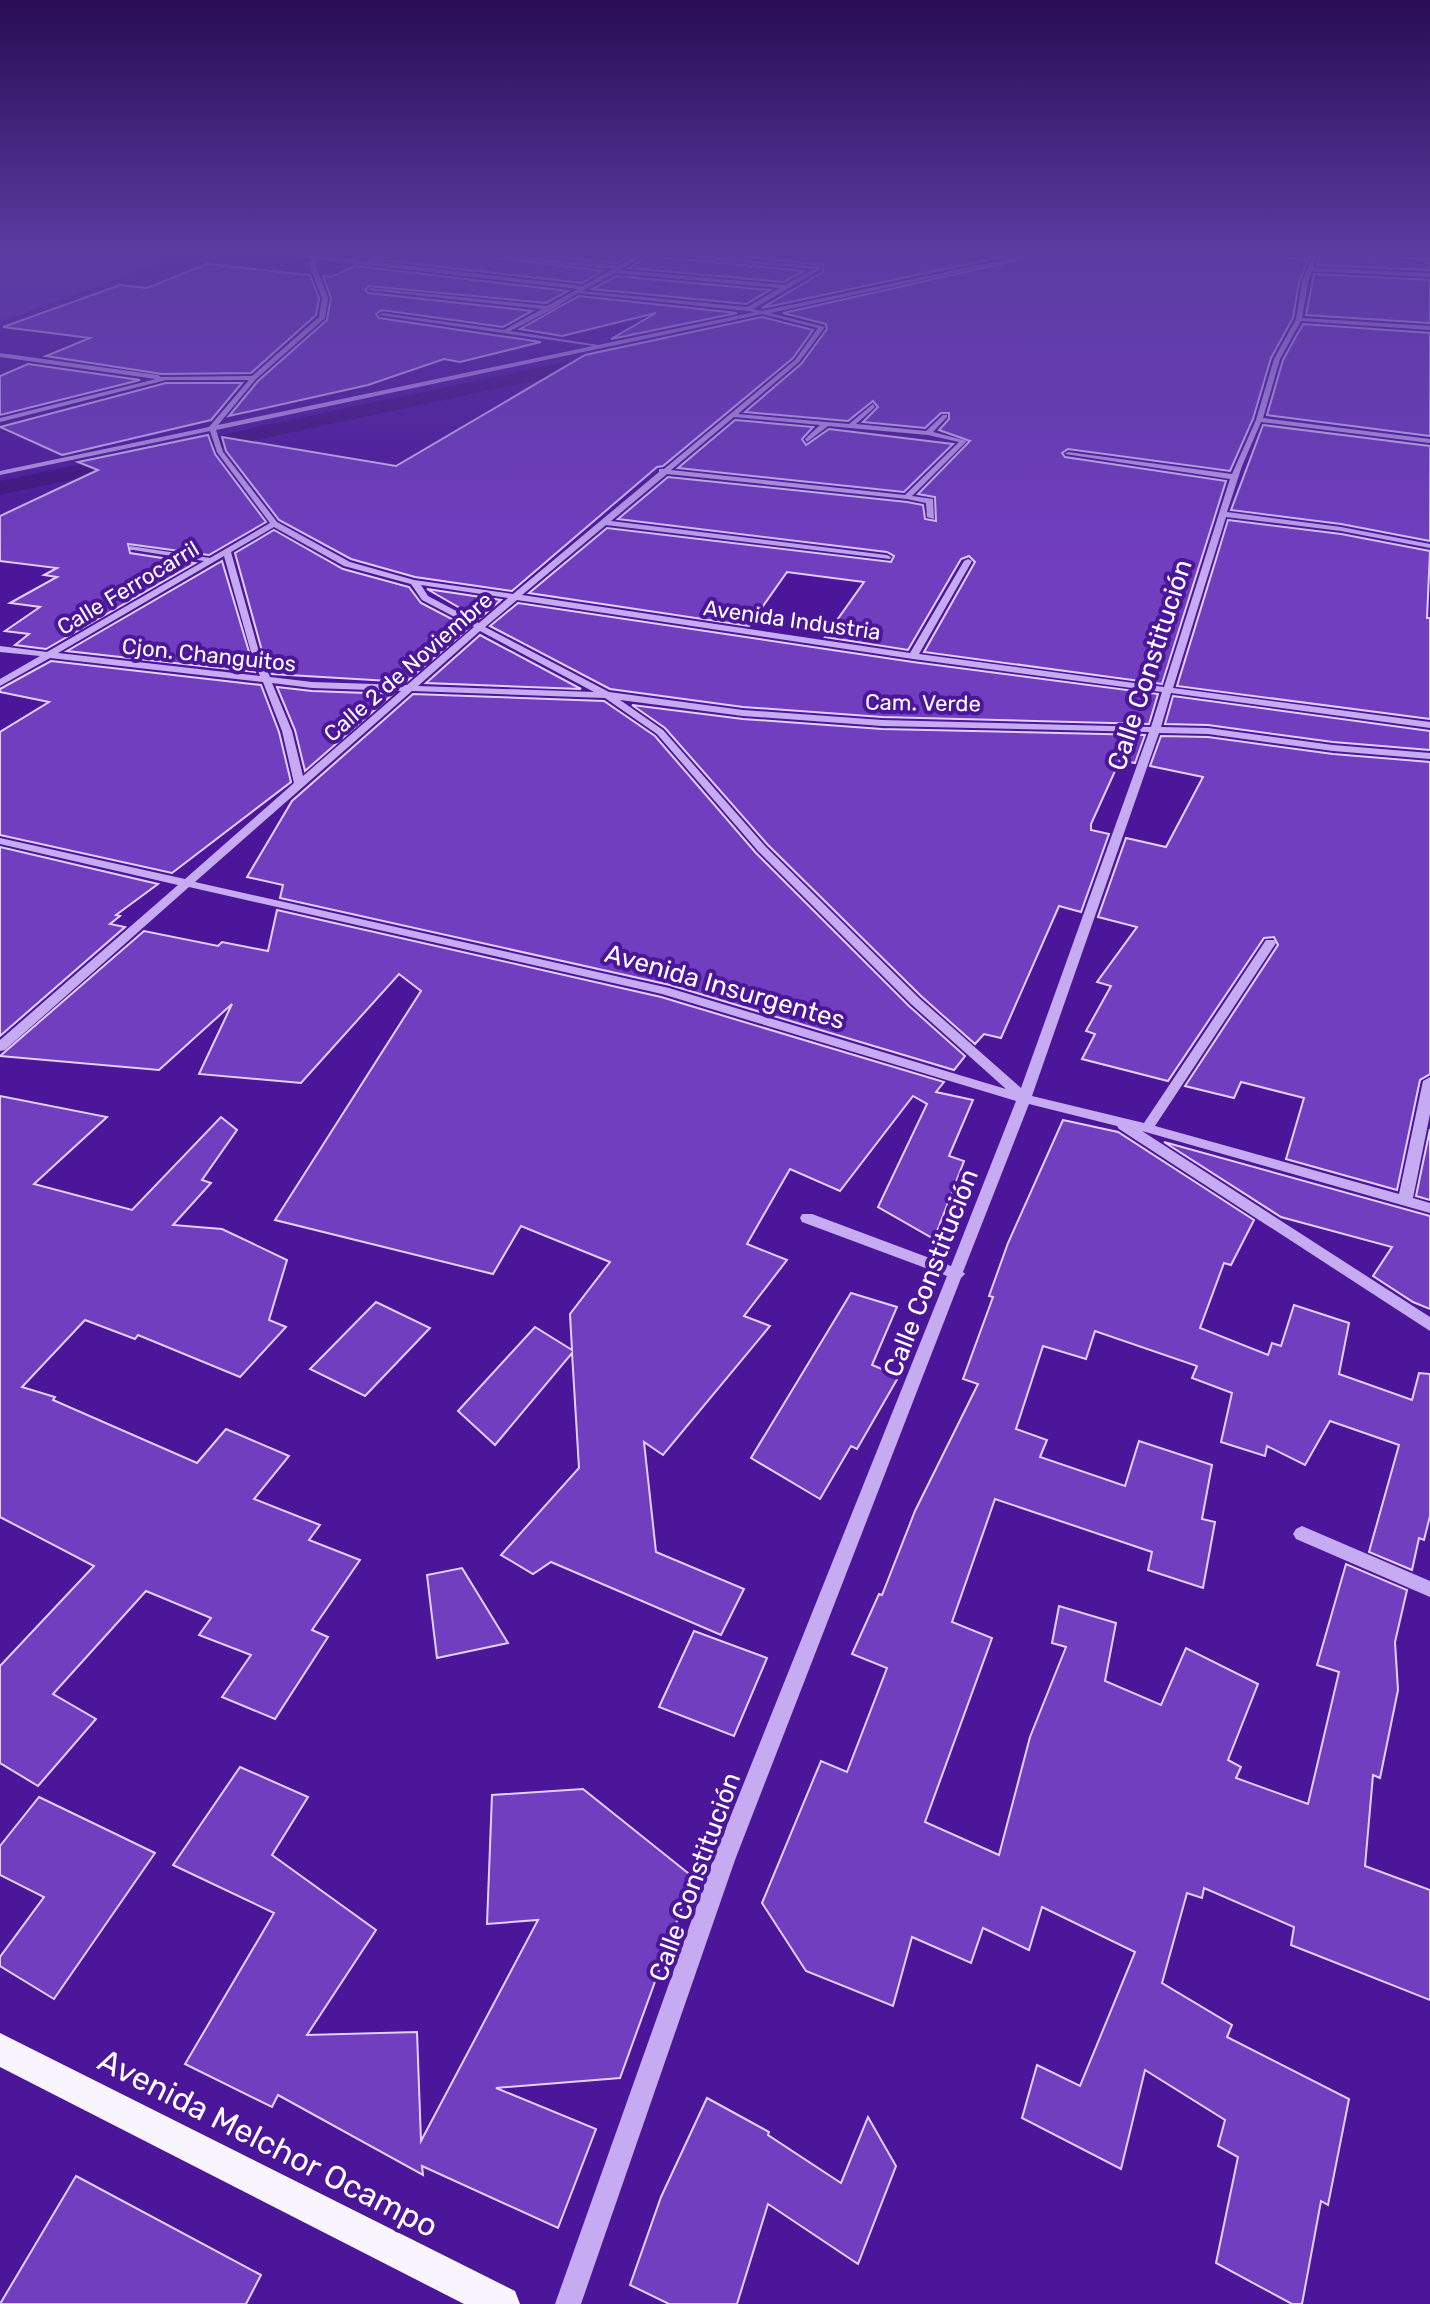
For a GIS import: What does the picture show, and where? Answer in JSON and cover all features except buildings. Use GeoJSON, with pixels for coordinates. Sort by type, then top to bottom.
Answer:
{"type":"FeatureCollection","features":[{"type":"Feature","properties":{"kind":"main road","name":"Avenida Melchor Ocampo"},"geometry":{"type":"LineString","coordinates":[[0,2049],[502,2304]]}},
{"type":"Feature","properties":{"kind":"street"},"geometry":{"type":"LineString","coordinates":[[40,361],[166,378],[254,378]]}},
{"type":"Feature","properties":{"kind":"street"},"geometry":{"type":"LineString","coordinates":[[212,430],[254,378],[274,361]]}},
{"type":"Feature","properties":{"kind":"street"},"geometry":{"type":"LineString","coordinates":[[1,473],[535,361]]}},
{"type":"Feature","properties":{"kind":"street","name":"Calle 2 de Noviembre"},"geometry":{"type":"LineString","coordinates":[[0,1047],[478,628],[797,361]]}},
{"type":"Feature","properties":{"kind":"street","name":"Calle Constitución"},"geometry":{"type":"LineString","coordinates":[[568,2304],[724,1860],[1024,1099],[1155,730],[1235,477],[1259,420],[1277,361]]}},
{"type":"Feature","properties":{"kind":"street"},"geometry":{"type":"LineString","coordinates":[[0,420],[166,378]]}},
{"type":"Feature","properties":{"kind":"street"},"geometry":{"type":"LineString","coordinates":[[851,425],[873,406]]}},
{"type":"Feature","properties":{"kind":"street"},"geometry":{"type":"LineString","coordinates":[[731,415],[928,433],[964,441],[907,497]]}},
{"type":"Feature","properties":{"kind":"street"},"geometry":{"type":"LineString","coordinates":[[928,433],[945,416]]}},
{"type":"Feature","properties":{"kind":"street"},"geometry":{"type":"LineString","coordinates":[[1259,420],[1430,441]]}},
{"type":"Feature","properties":{"kind":"street"},"geometry":{"type":"LineString","coordinates":[[807,440],[827,423]]}},
{"type":"Feature","properties":{"kind":"street","name":"Avenida Industria"},"geometry":{"type":"LineString","coordinates":[[212,430],[219,448],[274,524],[347,564],[414,582],[913,656],[1430,725]]}},
{"type":"Feature","properties":{"kind":"street"},"geometry":{"type":"LineString","coordinates":[[1068,454],[1235,477]]}},
{"type":"Feature","properties":{"kind":"street"},"geometry":{"type":"LineString","coordinates":[[662,471],[907,497],[930,501],[931,517]]}},
{"type":"Feature","properties":{"kind":"street"},"geometry":{"type":"LineString","coordinates":[[1224,514],[1341,529],[1430,546]]}},
{"type":"Feature","properties":{"kind":"street"},"geometry":{"type":"LineString","coordinates":[[604,522],[887,557]]}},
{"type":"Feature","properties":{"kind":"street","name":"Calle Ferrocarril"},"geometry":{"type":"LineString","coordinates":[[0,683],[274,524]]}},
{"type":"Feature","properties":{"kind":"street"},"geometry":{"type":"LineString","coordinates":[[133,548],[210,560]]}},
{"type":"Feature","properties":{"kind":"street"},"geometry":{"type":"LineString","coordinates":[[226,550],[264,680],[287,731],[300,785]]}},
{"type":"Feature","properties":{"kind":"street"},"geometry":{"type":"LineString","coordinates":[[913,656],[968,561]]}},
{"type":"Feature","properties":{"kind":"street"},"geometry":{"type":"LineString","coordinates":[[414,582],[425,598],[607,695],[660,732],[762,849],[915,1001],[1024,1099]]}},
{"type":"Feature","properties":{"kind":"street","name":"Cjon. Changuitos"},"geometry":{"type":"LineString","coordinates":[[0,649],[264,680],[414,686]]}},
{"type":"Feature","properties":{"kind":"street","name":"Cam. Verde"},"geometry":{"type":"LineString","coordinates":[[414,686],[607,695],[743,713],[840,720],[1208,731],[1333,748],[1430,756]]}},
{"type":"Feature","properties":{"kind":"street","name":"Avenida Insurgentes"},"geometry":{"type":"LineString","coordinates":[[0,841],[665,991],[1024,1099],[1147,1128],[1430,1208]]}},
{"type":"Feature","properties":{"kind":"street"},"geometry":{"type":"LineString","coordinates":[[1147,1128],[1270,943]]}},
{"type":"Feature","properties":{"kind":"street"},"geometry":{"type":"LineString","coordinates":[[1405,1201],[1430,1081]]}},
{"type":"Feature","properties":{"kind":"street"},"geometry":{"type":"LineString","coordinates":[[1117,1122],[1430,1325]]}},
{"type":"Feature","properties":{"kind":"street"},"geometry":{"type":"LineString","coordinates":[[807,1218],[957,1274]]}},
{"type":"Feature","properties":{"kind":"street"},"geometry":{"type":"LineString","coordinates":[[1302,1534],[1430,1589]]}},
{"type":"Feature","properties":{"kind":"waterway"},"geometry":{"type":"LineString","coordinates":[[0,488],[602,361]]}}]}
